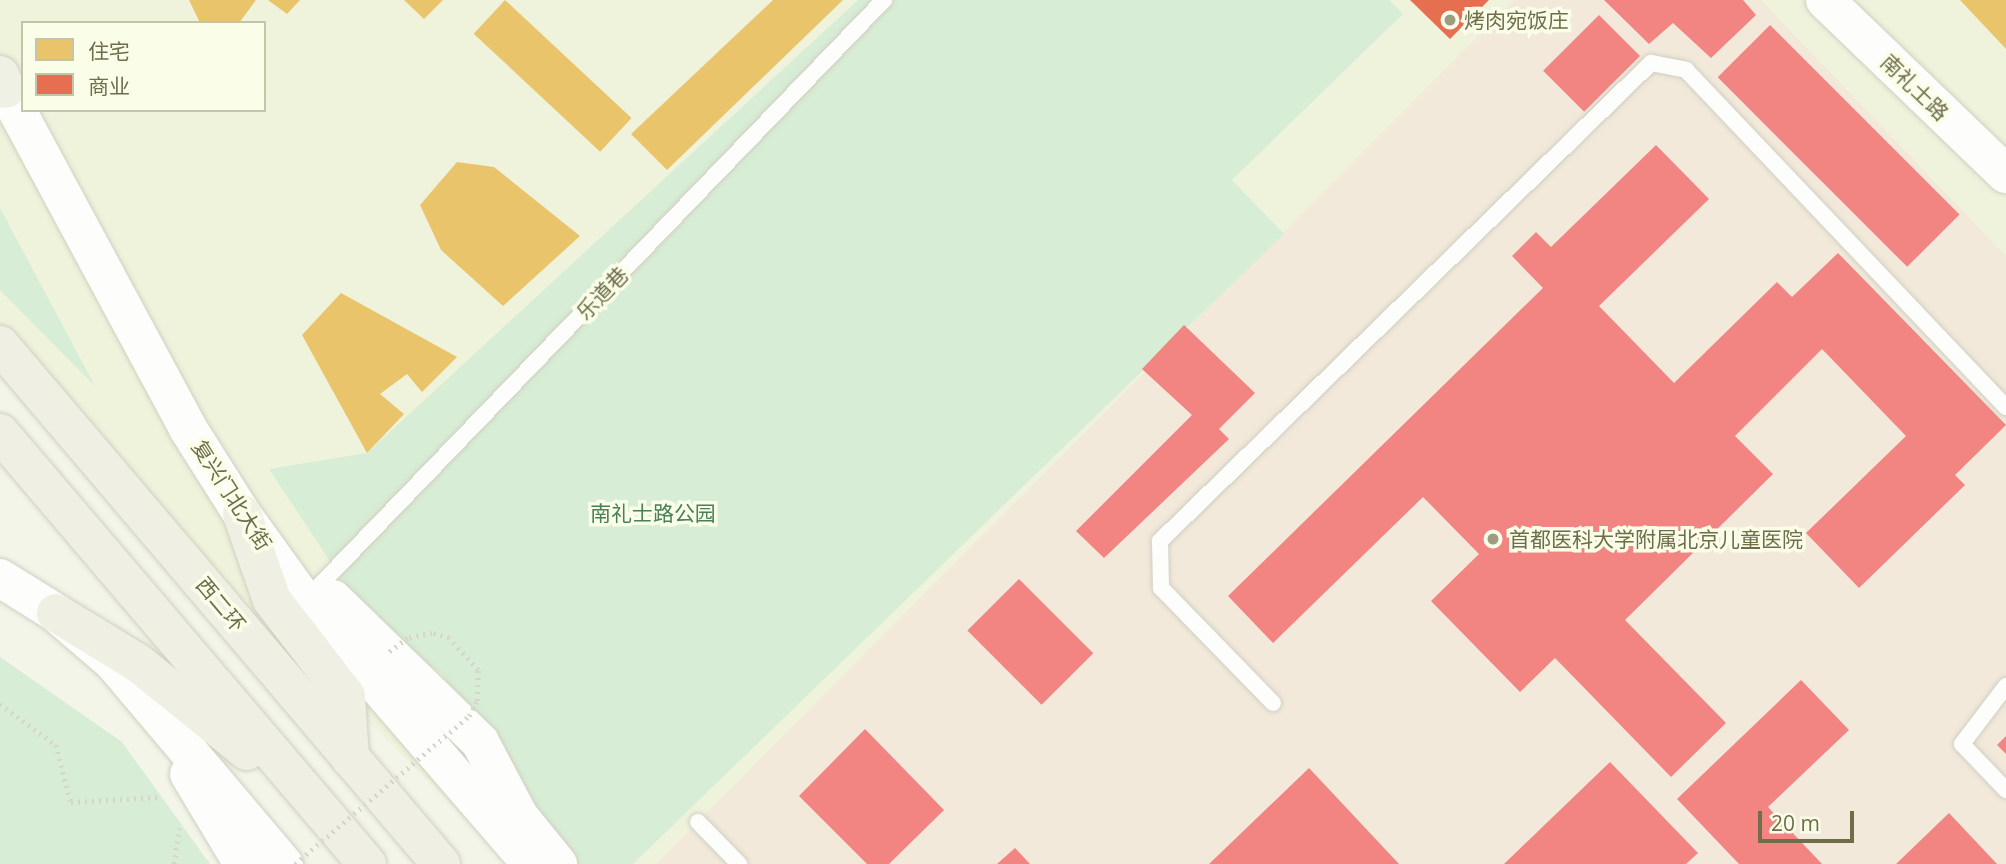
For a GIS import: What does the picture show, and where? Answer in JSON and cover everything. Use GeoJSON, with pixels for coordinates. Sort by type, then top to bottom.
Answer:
{"type":"FeatureCollection","features":[{"type":"Feature","properties":{"kind":"highway","name":"西二环"},"geometry":{"type":"LineString","coordinates":[[0,345],[440,864]]}},
{"type":"Feature","properties":{"kind":"highway"},"geometry":{"type":"LineString","coordinates":[[0,433],[367,864]]}},
{"type":"Feature","properties":{"kind":"highway"},"geometry":{"type":"LineString","coordinates":[[242,514],[272,600],[346,696],[350,758]]}},
{"type":"Feature","properties":{"kind":"highway"},"geometry":{"type":"LineString","coordinates":[[56,613],[138,663],[317,807]]}},
{"type":"Feature","properties":{"kind":"street","name":"南礼士路"},"geometry":{"type":"LineString","coordinates":[[1825,0],[2006,174]]}},
{"type":"Feature","properties":{"kind":"street","name":"复兴门北大街"},"geometry":{"type":"LineString","coordinates":[[2,81],[187,427],[242,514],[306,603],[531,864]]}},
{"type":"Feature","properties":{"kind":"street"},"geometry":{"type":"LineString","coordinates":[[242,514],[320,585],[480,742],[519,816],[558,864]]}},
{"type":"Feature","properties":{"kind":"street"},"geometry":{"type":"LineString","coordinates":[[0,578],[56,613],[162,714],[284,864]]}},
{"type":"Feature","properties":{"kind":"street"},"geometry":{"type":"LineString","coordinates":[[162,714],[198,796],[243,864]]}},
{"type":"Feature","properties":{"kind":"lane","name":"乐道巷"},"geometry":{"type":"LineString","coordinates":[[320,585],[884,0]]}},
{"type":"Feature","properties":{"kind":"lane"},"geometry":{"type":"LineString","coordinates":[[1273,703],[1161,588],[1160,541],[1651,63],[1686,70],[2006,407]]}},
{"type":"Feature","properties":{"kind":"lane"},"geometry":{"type":"LineString","coordinates":[[2006,686],[1962,744],[2006,790]]}},
{"type":"Feature","properties":{"kind":"lane"},"geometry":{"type":"LineString","coordinates":[[698,822],[739,864]]}},
{"type":"Feature","properties":{"kind":"path"},"geometry":{"type":"LineString","coordinates":[[295,864],[469,716],[477,701],[478,670],[449,638],[432,633],[408,638],[387,653]]}},
{"type":"Feature","properties":{"kind":"path"},"geometry":{"type":"LineString","coordinates":[[0,704],[56,745],[71,802],[171,796]]}},
{"type":"Feature","properties":{"kind":"path"},"geometry":{"type":"LineString","coordinates":[[174,864],[176,834],[186,816]]}},
{"type":"Feature","properties":{"kind":"shaded area"},"geometry":{"type":"Polygon","coordinates":[[[0,0],[2006,0],[2006,864],[512,864],[0,356],[0,0]]]}},
{"type":"Feature","properties":{"kind":"shaded area","name":"首都医科大学附属北京儿童医院"},"geometry":{"type":"Polygon","coordinates":[[[1514,0],[1761,0],[2006,256],[2006,864],[656,864],[1514,0]]]}},
{"type":"Feature","properties":{"kind":"green space","name":"南礼士路公园"},"geometry":{"type":"Polygon","coordinates":[[[858,0],[1389,0],[1403,14],[1232,180],[1284,234],[633,864],[571,864],[442,674],[391,640],[351,593],[269,469],[367,453],[858,0]]]}},
{"type":"Feature","properties":{"kind":"green space"},"geometry":{"type":"Polygon","coordinates":[[[0,208],[95,386],[0,290],[0,208]]]}},
{"type":"Feature","properties":{"kind":"green space"},"geometry":{"type":"Polygon","coordinates":[[[0,657],[122,742],[210,864],[0,864],[0,657]]]}},
{"type":"Feature","properties":{"kind":"building: 住宅"},"geometry":{"type":"Polygon","coordinates":[[[189,0],[256,0],[240,21],[199,21],[189,0]]]}},
{"type":"Feature","properties":{"kind":"building: 住宅"},"geometry":{"type":"Polygon","coordinates":[[[268,0],[300,0],[287,14],[268,0]]]}},
{"type":"Feature","properties":{"kind":"building: 住宅"},"geometry":{"type":"Polygon","coordinates":[[[404,0],[443,0],[424,19],[404,0]]]}},
{"type":"Feature","properties":{"kind":"building: 住宅"},"geometry":{"type":"Polygon","coordinates":[[[505,0],[632,118],[600,152],[474,34],[505,0]]]}},
{"type":"Feature","properties":{"kind":"building: 住宅"},"geometry":{"type":"Polygon","coordinates":[[[773,0],[843,0],[667,170],[631,134],[773,0]]]}},
{"type":"Feature","properties":{"kind":"building: 住宅"},"geometry":{"type":"Polygon","coordinates":[[[1960,0],[2006,0],[2006,49],[1960,0]]]}},
{"type":"Feature","properties":{"kind":"building: 住宅"},"geometry":{"type":"Polygon","coordinates":[[[457,162],[494,167],[580,236],[503,306],[441,250],[420,205],[457,162]]]}},
{"type":"Feature","properties":{"kind":"building: 住宅"},"geometry":{"type":"Polygon","coordinates":[[[341,293],[457,357],[422,392],[407,374],[380,394],[404,414],[367,453],[302,335],[341,293]]]}},
{"type":"Feature","properties":{"kind":"building: 商业","name":"烤肉宛饭庄"},"geometry":{"type":"Polygon","coordinates":[[[1410,0],[1489,0],[1450,39],[1410,0]]]}},
{"type":"Feature","properties":{"kind":"building: 医疗"},"geometry":{"type":"Polygon","coordinates":[[[1604,0],[1743,0],[1756,15],[1711,58],[1673,23],[1649,44],[1604,0]]]}},
{"type":"Feature","properties":{"kind":"building: 医疗"},"geometry":{"type":"Polygon","coordinates":[[[1599,15],[1640,56],[1584,112],[1543,71],[1599,15]]]}},
{"type":"Feature","properties":{"kind":"building: 医疗"},"geometry":{"type":"Polygon","coordinates":[[[1770,25],[1960,215],[1907,267],[1718,77],[1770,25]]]}},
{"type":"Feature","properties":{"kind":"building: 医疗"},"geometry":{"type":"Polygon","coordinates":[[[1656,145],[1709,199],[1599,306],[1674,383],[1777,282],[1792,297],[1838,253],[2006,425],[1955,475],[1965,485],[1859,588],[1806,533],[1906,436],[1822,349],[1735,436],[1773,474],[1625,620],[1726,723],[1671,777],[1555,658],[1520,692],[1431,601],[1479,554],[1423,497],[1273,643],[1228,596],[1543,288],[1512,256],[1536,232],[1551,247],[1656,145]]]}},
{"type":"Feature","properties":{"kind":"building: 医疗"},"geometry":{"type":"Polygon","coordinates":[[[1184,325],[1255,393],[1219,429],[1229,439],[1104,558],[1076,531],[1192,415],[1142,369],[1184,325]]]}},
{"type":"Feature","properties":{"kind":"building: 医疗"},"geometry":{"type":"Polygon","coordinates":[[[1019,579],[1093,653],[1042,705],[967,631],[1019,579]]]}},
{"type":"Feature","properties":{"kind":"building: 医疗"},"geometry":{"type":"Polygon","coordinates":[[[1801,680],[1849,730],[1768,807],[1822,864],[1739,864],[1677,799],[1801,680]]]}},
{"type":"Feature","properties":{"kind":"building: 医疗"},"geometry":{"type":"Polygon","coordinates":[[[865,729],[944,810],[889,864],[867,864],[799,796],[865,729]]]}},
{"type":"Feature","properties":{"kind":"building: 医疗"},"geometry":{"type":"Polygon","coordinates":[[[2006,736],[2006,754],[1997,745],[2006,736]]]}},
{"type":"Feature","properties":{"kind":"building: 医疗"},"geometry":{"type":"Polygon","coordinates":[[[1610,762],[1698,853],[1686,864],[1504,864],[1610,762]]]}},
{"type":"Feature","properties":{"kind":"building: 医疗"},"geometry":{"type":"Polygon","coordinates":[[[1309,768],[1399,864],[1209,864],[1309,768]]]}},
{"type":"Feature","properties":{"kind":"building: 医疗"},"geometry":{"type":"Polygon","coordinates":[[[1949,813],[1997,864],[1896,864],[1949,813]]]}},
{"type":"Feature","properties":{"kind":"building: 医疗"},"geometry":{"type":"Polygon","coordinates":[[[1015,848],[1030,864],[997,864],[1015,848]]]}},
{"type":"Feature","properties":{"kind":"place","name":"烤肉宛饭庄"},"geometry":{"type":"Point","coordinates":[1450,20]}},
{"type":"Feature","properties":{"kind":"place","name":"首都医科大学附属北京儿童医院"},"geometry":{"type":"Point","coordinates":[1493,539]}}]}
